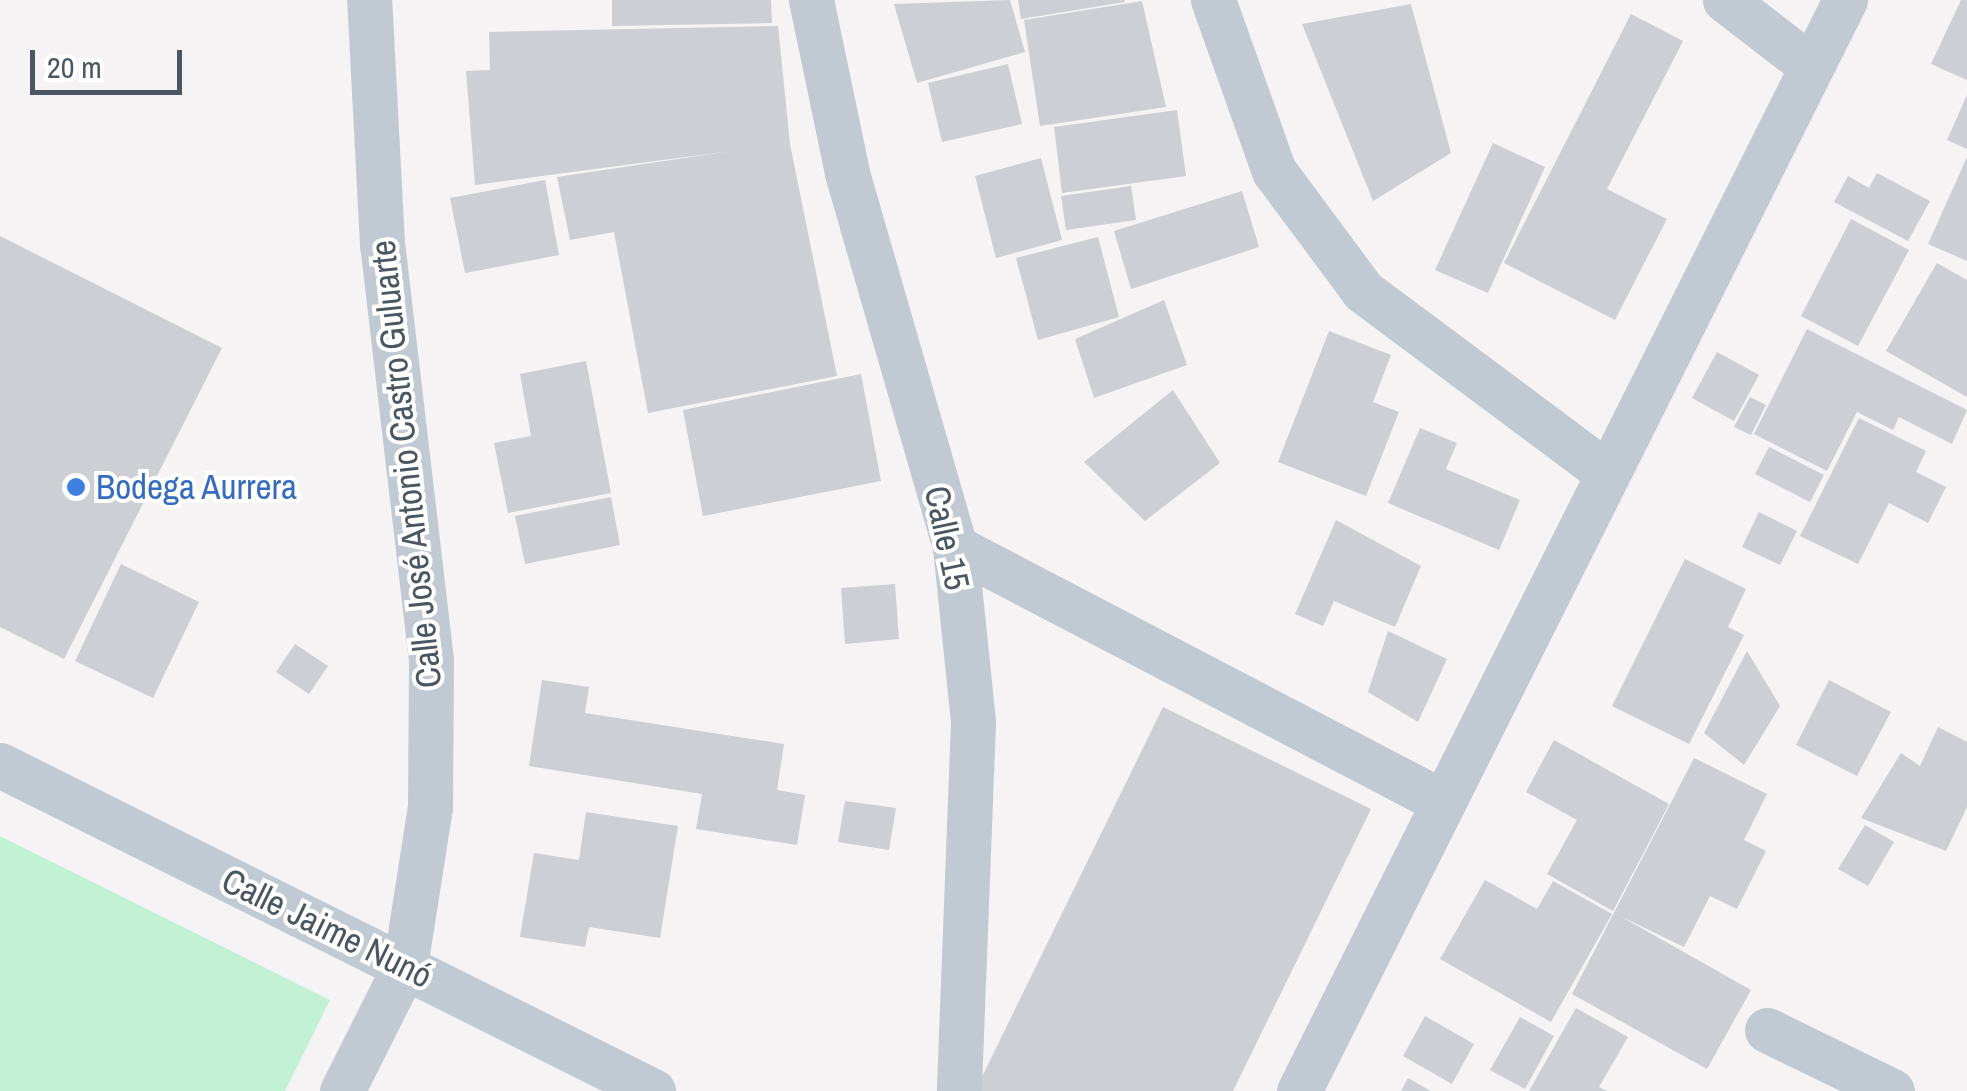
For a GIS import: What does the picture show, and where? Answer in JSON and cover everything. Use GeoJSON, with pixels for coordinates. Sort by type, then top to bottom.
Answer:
{"type":"FeatureCollection","features":[{"type":"Feature","properties":{"kind":"street","name":"Calle José Antonio Castro Guluarte"},"geometry":{"type":"LineString","coordinates":[[342,1091],[405,966],[430,806],[431,660],[382,244],[369,0]]}},
{"type":"Feature","properties":{"kind":"street","name":"Calle 15"},"geometry":{"type":"LineString","coordinates":[[811,0],[847,173],[955,547],[973,722],[959,1091]]}},
{"type":"Feature","properties":{"kind":"street"},"geometry":{"type":"LineString","coordinates":[[1213,0],[1274,171],[1362,291],[1607,473]]}},
{"type":"Feature","properties":{"kind":"street"},"geometry":{"type":"LineString","coordinates":[[1725,0],[1811,66]]}},
{"type":"Feature","properties":{"kind":"street"},"geometry":{"type":"LineString","coordinates":[[1299,1091],[1845,0]]}},
{"type":"Feature","properties":{"kind":"street"},"geometry":{"type":"LineString","coordinates":[[955,547],[1443,802]]}},
{"type":"Feature","properties":{"kind":"street","name":"Calle Jaime Nunó"},"geometry":{"type":"LineString","coordinates":[[0,765],[653,1091]]}},
{"type":"Feature","properties":{"kind":"street"},"geometry":{"type":"LineString","coordinates":[[1767,1030],[1892,1091]]}},
{"type":"Feature","properties":{"kind":"green space"},"geometry":{"type":"Polygon","coordinates":[[[0,836],[330,1000],[285,1091],[0,1091],[0,836]]]}},
{"type":"Feature","properties":{"kind":"building"},"geometry":{"type":"Polygon","coordinates":[[[612,0],[771,0],[772,23],[612,26],[612,0]]]}},
{"type":"Feature","properties":{"kind":"building"},"geometry":{"type":"Polygon","coordinates":[[[1010,0],[1025,52],[917,83],[894,4],[1010,0]]]}},
{"type":"Feature","properties":{"kind":"building"},"geometry":{"type":"Polygon","coordinates":[[[1018,0],[1124,0],[1125,2],[1021,19],[1018,0]]]}},
{"type":"Feature","properties":{"kind":"building"},"geometry":{"type":"Polygon","coordinates":[[[1961,0],[1967,0],[1967,80],[1931,64],[1961,0]]]}},
{"type":"Feature","properties":{"kind":"building"},"geometry":{"type":"Polygon","coordinates":[[[1142,1],[1166,107],[1040,126],[1024,20],[1142,1]]]}},
{"type":"Feature","properties":{"kind":"building"},"geometry":{"type":"Polygon","coordinates":[[[1411,4],[1451,153],[1373,201],[1302,24],[1411,4]]]}},
{"type":"Feature","properties":{"kind":"building"},"geometry":{"type":"Polygon","coordinates":[[[1631,14],[1683,41],[1607,189],[1667,219],[1615,320],[1504,263],[1631,14]]]}},
{"type":"Feature","properties":{"kind":"building"},"geometry":{"type":"Polygon","coordinates":[[[778,26],[790,144],[837,376],[648,413],[614,232],[570,240],[557,177],[731,151],[475,185],[466,71],[490,70],[489,32],[778,26]]]}},
{"type":"Feature","properties":{"kind":"building"},"geometry":{"type":"Polygon","coordinates":[[[1008,64],[1022,124],[942,142],[928,83],[1008,64]]]}},
{"type":"Feature","properties":{"kind":"building"},"geometry":{"type":"Polygon","coordinates":[[[1967,95],[1967,149],[1947,140],[1967,95]]]}},
{"type":"Feature","properties":{"kind":"building"},"geometry":{"type":"Polygon","coordinates":[[[1177,110],[1186,176],[1062,193],[1054,127],[1177,110]]]}},
{"type":"Feature","properties":{"kind":"building"},"geometry":{"type":"Polygon","coordinates":[[[1493,143],[1545,167],[1488,293],[1435,270],[1493,143]]]}},
{"type":"Feature","properties":{"kind":"building"},"geometry":{"type":"Polygon","coordinates":[[[1967,157],[1967,261],[1928,244],[1967,157]]]}},
{"type":"Feature","properties":{"kind":"building"},"geometry":{"type":"Polygon","coordinates":[[[1041,158],[1062,240],[996,258],[975,176],[1041,158]]]}},
{"type":"Feature","properties":{"kind":"building"},"geometry":{"type":"Polygon","coordinates":[[[1877,173],[1930,201],[1908,241],[1834,202],[1848,176],[1869,188],[1877,173]]]}},
{"type":"Feature","properties":{"kind":"building"},"geometry":{"type":"Polygon","coordinates":[[[545,180],[559,255],[465,273],[450,198],[545,180]]]}},
{"type":"Feature","properties":{"kind":"building"},"geometry":{"type":"Polygon","coordinates":[[[1131,186],[1136,220],[1066,230],[1061,196],[1131,186]]]}},
{"type":"Feature","properties":{"kind":"building"},"geometry":{"type":"Polygon","coordinates":[[[1242,191],[1259,247],[1131,289],[1114,231],[1242,191]]]}},
{"type":"Feature","properties":{"kind":"building"},"geometry":{"type":"Polygon","coordinates":[[[1851,219],[1909,250],[1858,346],[1801,316],[1851,219]]]}},
{"type":"Feature","properties":{"kind":"building","name":"Bodega Aurrera"},"geometry":{"type":"Polygon","coordinates":[[[0,236],[222,348],[64,659],[0,627],[0,236]]]}},
{"type":"Feature","properties":{"kind":"building"},"geometry":{"type":"Polygon","coordinates":[[[1098,237],[1119,317],[1038,340],[1016,258],[1098,237]]]}},
{"type":"Feature","properties":{"kind":"building"},"geometry":{"type":"Polygon","coordinates":[[[1937,263],[1967,280],[1967,397],[1886,351],[1937,263]]]}},
{"type":"Feature","properties":{"kind":"building"},"geometry":{"type":"Polygon","coordinates":[[[1164,300],[1187,365],[1094,398],[1075,339],[1164,300]]]}},
{"type":"Feature","properties":{"kind":"building"},"geometry":{"type":"Polygon","coordinates":[[[1807,329],[1967,410],[1952,444],[1899,417],[1893,430],[1857,412],[1827,471],[1754,434],[1807,329]]]}},
{"type":"Feature","properties":{"kind":"building"},"geometry":{"type":"Polygon","coordinates":[[[1329,331],[1391,355],[1373,402],[1399,412],[1366,496],[1278,462],[1329,331]]]}},
{"type":"Feature","properties":{"kind":"building"},"geometry":{"type":"Polygon","coordinates":[[[1717,352],[1759,375],[1734,421],[1692,398],[1717,352]]]}},
{"type":"Feature","properties":{"kind":"building"},"geometry":{"type":"Polygon","coordinates":[[[586,361],[611,493],[508,513],[494,443],[531,436],[520,374],[586,361]]]}},
{"type":"Feature","properties":{"kind":"building"},"geometry":{"type":"Polygon","coordinates":[[[861,374],[881,481],[703,516],[683,410],[861,374]]]}},
{"type":"Feature","properties":{"kind":"building"},"geometry":{"type":"Polygon","coordinates":[[[1173,390],[1220,463],[1145,521],[1084,462],[1173,390]]]}},
{"type":"Feature","properties":{"kind":"building"},"geometry":{"type":"Polygon","coordinates":[[[1750,397],[1766,405],[1751,435],[1734,427],[1750,397]]]}},
{"type":"Feature","properties":{"kind":"building"},"geometry":{"type":"Polygon","coordinates":[[[1859,418],[1926,451],[1916,472],[1946,487],[1928,523],[1889,503],[1858,564],[1800,536],[1859,418]]]}},
{"type":"Feature","properties":{"kind":"building"},"geometry":{"type":"Polygon","coordinates":[[[1420,428],[1457,443],[1446,469],[1520,500],[1499,550],[1388,503],[1420,428]]]}},
{"type":"Feature","properties":{"kind":"building"},"geometry":{"type":"Polygon","coordinates":[[[1769,447],[1824,475],[1810,502],[1755,474],[1769,447]]]}},
{"type":"Feature","properties":{"kind":"building"},"geometry":{"type":"Polygon","coordinates":[[[611,497],[620,545],[525,564],[515,516],[611,497]]]}},
{"type":"Feature","properties":{"kind":"building"},"geometry":{"type":"Polygon","coordinates":[[[1759,512],[1797,531],[1780,565],[1742,547],[1759,512]]]}},
{"type":"Feature","properties":{"kind":"building"},"geometry":{"type":"Polygon","coordinates":[[[1336,520],[1421,566],[1395,627],[1334,601],[1323,626],[1295,614],[1336,520]]]}},
{"type":"Feature","properties":{"kind":"building"},"geometry":{"type":"Polygon","coordinates":[[[1685,559],[1746,589],[1728,627],[1744,635],[1689,744],[1612,706],[1685,559]]]}},
{"type":"Feature","properties":{"kind":"building"},"geometry":{"type":"Polygon","coordinates":[[[121,564],[199,602],[153,698],[75,661],[121,564]]]}},
{"type":"Feature","properties":{"kind":"building"},"geometry":{"type":"Polygon","coordinates":[[[895,584],[899,639],[845,644],[841,588],[895,584]]]}},
{"type":"Feature","properties":{"kind":"building"},"geometry":{"type":"Polygon","coordinates":[[[1388,631],[1447,659],[1418,722],[1368,692],[1388,631]]]}},
{"type":"Feature","properties":{"kind":"building"},"geometry":{"type":"Polygon","coordinates":[[[295,644],[328,666],[309,694],[276,672],[295,644]]]}},
{"type":"Feature","properties":{"kind":"building"},"geometry":{"type":"Polygon","coordinates":[[[1747,651],[1780,706],[1744,765],[1704,733],[1747,651]]]}},
{"type":"Feature","properties":{"kind":"building"},"geometry":{"type":"Polygon","coordinates":[[[542,680],[589,687],[585,713],[784,744],[777,790],[805,795],[797,845],[696,829],[702,794],[529,766],[542,680]]]}},
{"type":"Feature","properties":{"kind":"building"},"geometry":{"type":"Polygon","coordinates":[[[1829,680],[1891,712],[1857,776],[1796,745],[1829,680]]]}},
{"type":"Feature","properties":{"kind":"building"},"geometry":{"type":"Polygon","coordinates":[[[1163,707],[1371,809],[1233,1091],[975,1091],[1163,707]]]}},
{"type":"Feature","properties":{"kind":"building"},"geometry":{"type":"Polygon","coordinates":[[[1938,727],[1967,742],[1967,807],[1946,851],[1861,818],[1901,753],[1920,766],[1938,727]]]}},
{"type":"Feature","properties":{"kind":"building"},"geometry":{"type":"Polygon","coordinates":[[[1554,740],[1669,804],[1613,911],[1547,874],[1577,820],[1526,792],[1554,740]]]}},
{"type":"Feature","properties":{"kind":"building"},"geometry":{"type":"Polygon","coordinates":[[[1694,758],[1767,794],[1744,840],[1766,851],[1737,909],[1710,896],[1684,947],[1620,916],[1751,990],[1707,1069],[1572,994],[1694,758]]]}},
{"type":"Feature","properties":{"kind":"building"},"geometry":{"type":"Polygon","coordinates":[[[845,801],[896,808],[889,850],[838,842],[845,801]]]}},
{"type":"Feature","properties":{"kind":"building"},"geometry":{"type":"Polygon","coordinates":[[[586,812],[678,826],[660,938],[589,927],[585,947],[520,937],[534,853],[579,860],[586,812]]]}},
{"type":"Feature","properties":{"kind":"building"},"geometry":{"type":"Polygon","coordinates":[[[1865,825],[1894,842],[1868,886],[1838,869],[1865,825]]]}},
{"type":"Feature","properties":{"kind":"building"},"geometry":{"type":"Polygon","coordinates":[[[1485,880],[1537,909],[1553,881],[1612,914],[1551,1022],[1440,959],[1485,880]]]}},
{"type":"Feature","properties":{"kind":"building"},"geometry":{"type":"Polygon","coordinates":[[[1576,1008],[1628,1037],[1599,1087],[1607,1091],[1529,1091],[1576,1008]]]}},
{"type":"Feature","properties":{"kind":"building"},"geometry":{"type":"Polygon","coordinates":[[[1425,1016],[1474,1044],[1452,1084],[1403,1056],[1425,1016]]]}},
{"type":"Feature","properties":{"kind":"building"},"geometry":{"type":"Polygon","coordinates":[[[1520,1017],[1554,1036],[1525,1089],[1490,1070],[1520,1017]]]}},
{"type":"Feature","properties":{"kind":"building"},"geometry":{"type":"Polygon","coordinates":[[[1408,1078],[1431,1091],[1401,1091],[1408,1078]]]}},
{"type":"Feature","properties":{"kind":"place","name":"Bodega Aurrera"},"geometry":{"type":"Point","coordinates":[76,487]}}]}
